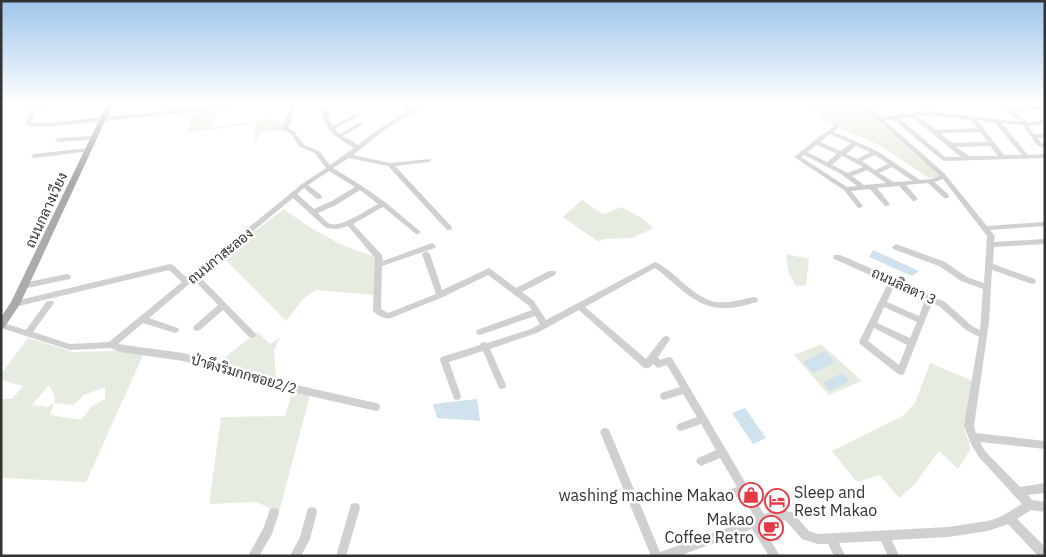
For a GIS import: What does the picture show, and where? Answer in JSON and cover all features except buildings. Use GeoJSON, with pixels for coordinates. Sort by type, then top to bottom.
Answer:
{"type":"FeatureCollection","features":[{"type":"Feature","properties":{"kind":"main road","name":"ถนนกลางเวียง"},"geometry":{"type":"LineString","coordinates":[[1,325],[15,304],[97,130]]}},
{"type":"Feature","properties":{"kind":"street"},"geometry":{"type":"LineString","coordinates":[[287,130],[292,132],[302,146],[317,152],[330,169],[360,187],[418,232]]}},
{"type":"Feature","properties":{"kind":"street"},"geometry":{"type":"LineString","coordinates":[[332,130],[358,148]]}},
{"type":"Feature","properties":{"kind":"street"},"geometry":{"type":"LineString","coordinates":[[340,136],[350,130]]}},
{"type":"Feature","properties":{"kind":"street","name":"ถนนกาสะลอง"},"geometry":{"type":"LineString","coordinates":[[111,345],[304,185],[330,169],[381,130]]}},
{"type":"Feature","properties":{"kind":"street"},"geometry":{"type":"LineString","coordinates":[[832,130],[797,157],[846,190],[860,206]]}},
{"type":"Feature","properties":{"kind":"street"},"geometry":{"type":"LineString","coordinates":[[893,130],[944,177],[987,228],[991,236],[992,245],[983,333],[969,426],[982,454],[1030,505]]}},
{"type":"Feature","properties":{"kind":"street"},"geometry":{"type":"LineString","coordinates":[[909,130],[941,158],[1045,156]]}},
{"type":"Feature","properties":{"kind":"street"},"geometry":{"type":"LineString","coordinates":[[932,130],[967,158]]}},
{"type":"Feature","properties":{"kind":"street"},"geometry":{"type":"LineString","coordinates":[[934,132],[982,130],[1003,158]]}},
{"type":"Feature","properties":{"kind":"street"},"geometry":{"type":"LineString","coordinates":[[1004,130],[1027,157]]}},
{"type":"Feature","properties":{"kind":"street"},"geometry":{"type":"LineString","coordinates":[[1028,130],[1045,148]]}},
{"type":"Feature","properties":{"kind":"street"},"geometry":{"type":"LineString","coordinates":[[830,132],[875,152],[919,182]]}},
{"type":"Feature","properties":{"kind":"street"},"geometry":{"type":"LineString","coordinates":[[1032,136],[1045,136]]}},
{"type":"Feature","properties":{"kind":"street"},"geometry":{"type":"LineString","coordinates":[[58,140],[93,138]]}},
{"type":"Feature","properties":{"kind":"street"},"geometry":{"type":"LineString","coordinates":[[816,142],[857,161],[892,184]]}},
{"type":"Feature","properties":{"kind":"street"},"geometry":{"type":"LineString","coordinates":[[820,172],[830,166],[855,143]]}},
{"type":"Feature","properties":{"kind":"street"},"geometry":{"type":"LineString","coordinates":[[950,145],[992,144]]}},
{"type":"Feature","properties":{"kind":"street"},"geometry":{"type":"LineString","coordinates":[[34,156],[88,150]]}},
{"type":"Feature","properties":{"kind":"street"},"geometry":{"type":"LineString","coordinates":[[803,152],[847,176],[864,188]]}},
{"type":"Feature","properties":{"kind":"street"},"geometry":{"type":"LineString","coordinates":[[857,161],[875,152]]}},
{"type":"Feature","properties":{"kind":"street"},"geometry":{"type":"LineString","coordinates":[[348,156],[390,165],[430,160]]}},
{"type":"Feature","properties":{"kind":"street"},"geometry":{"type":"LineString","coordinates":[[874,173],[893,164]]}},
{"type":"Feature","properties":{"kind":"street"},"geometry":{"type":"LineString","coordinates":[[390,165],[449,228]]}},
{"type":"Feature","properties":{"kind":"street"},"geometry":{"type":"LineString","coordinates":[[847,176],[866,168]]}},
{"type":"Feature","properties":{"kind":"street"},"geometry":{"type":"LineString","coordinates":[[846,190],[930,181],[944,177]]}},
{"type":"Feature","properties":{"kind":"street"},"geometry":{"type":"LineString","coordinates":[[930,181],[946,196]]}},
{"type":"Feature","properties":{"kind":"street"},"geometry":{"type":"LineString","coordinates":[[901,184],[915,199]]}},
{"type":"Feature","properties":{"kind":"street"},"geometry":{"type":"LineString","coordinates":[[304,185],[319,197]]}},
{"type":"Feature","properties":{"kind":"street"},"geometry":{"type":"LineString","coordinates":[[314,212],[334,203],[360,187]]}},
{"type":"Feature","properties":{"kind":"street"},"geometry":{"type":"LineString","coordinates":[[872,187],[887,204]]}},
{"type":"Feature","properties":{"kind":"street"},"geometry":{"type":"LineString","coordinates":[[293,194],[328,226],[337,227],[349,223],[383,204]]}},
{"type":"Feature","properties":{"kind":"street"},"geometry":{"type":"LineString","coordinates":[[349,223],[379,257],[377,311],[388,316],[440,295],[489,271],[531,303],[545,326]]}},
{"type":"Feature","properties":{"kind":"street"},"geometry":{"type":"LineString","coordinates":[[987,228],[1045,224]]}},
{"type":"Feature","properties":{"kind":"street"},"geometry":{"type":"LineString","coordinates":[[992,245],[1045,241]]}},
{"type":"Feature","properties":{"kind":"street"},"geometry":{"type":"LineString","coordinates":[[378,265],[432,246]]}},
{"type":"Feature","properties":{"kind":"street"},"geometry":{"type":"LineString","coordinates":[[896,247],[942,264],[964,279],[988,288]]}},
{"type":"Feature","properties":{"kind":"street"},"geometry":{"type":"LineString","coordinates":[[426,254],[440,295]]}},
{"type":"Feature","properties":{"kind":"street","name":"ถนนลิลตา 3"},"geometry":{"type":"LineString","coordinates":[[837,257],[942,304],[966,324],[983,333]]}},
{"type":"Feature","properties":{"kind":"street"},"geometry":{"type":"LineString","coordinates":[[457,396],[444,360],[484,345],[534,331],[655,265],[690,292],[712,305],[724,306],[754,300]]}},
{"type":"Feature","properties":{"kind":"street"},"geometry":{"type":"LineString","coordinates":[[990,266],[1032,281]]}},
{"type":"Feature","properties":{"kind":"street"},"geometry":{"type":"LineString","coordinates":[[15,304],[170,268],[187,282]]}},
{"type":"Feature","properties":{"kind":"street"},"geometry":{"type":"LineString","coordinates":[[517,291],[552,273]]}},
{"type":"Feature","properties":{"kind":"street"},"geometry":{"type":"LineString","coordinates":[[195,276],[252,335]]}},
{"type":"Feature","properties":{"kind":"street"},"geometry":{"type":"LineString","coordinates":[[23,286],[68,277]]}},
{"type":"Feature","properties":{"kind":"street"},"geometry":{"type":"LineString","coordinates":[[893,281],[863,342],[901,371],[930,298]]}},
{"type":"Feature","properties":{"kind":"street"},"geometry":{"type":"LineString","coordinates":[[27,334],[50,303]]}},
{"type":"Feature","properties":{"kind":"street"},"geometry":{"type":"LineString","coordinates":[[882,303],[921,320]]}},
{"type":"Feature","properties":{"kind":"street"},"geometry":{"type":"LineString","coordinates":[[197,328],[223,305]]}},
{"type":"Feature","properties":{"kind":"street"},"geometry":{"type":"LineString","coordinates":[[580,306],[646,365],[666,339]]}},
{"type":"Feature","properties":{"kind":"street"},"geometry":{"type":"LineString","coordinates":[[480,332],[536,312]]}},
{"type":"Feature","properties":{"kind":"street"},"geometry":{"type":"LineString","coordinates":[[142,319],[174,330]]}},
{"type":"Feature","properties":{"kind":"street"},"geometry":{"type":"LineString","coordinates":[[872,324],[912,343]]}},
{"type":"Feature","properties":{"kind":"street"},"geometry":{"type":"LineString","coordinates":[[1,325],[70,347],[111,345]]}},
{"type":"Feature","properties":{"kind":"street","name":"ป่าตึงริมกกซอย2/2"},"geometry":{"type":"LineString","coordinates":[[111,345],[120,349],[183,357],[301,390],[376,407]]}},
{"type":"Feature","properties":{"kind":"street"},"geometry":{"type":"LineString","coordinates":[[484,345],[502,385]]}},
{"type":"Feature","properties":{"kind":"street"},"geometry":{"type":"LineString","coordinates":[[654,359],[658,364],[669,361],[744,489],[775,556]]}},
{"type":"Feature","properties":{"kind":"street"},"geometry":{"type":"LineString","coordinates":[[664,396],[686,389]]}},
{"type":"Feature","properties":{"kind":"street"},"geometry":{"type":"LineString","coordinates":[[681,427],[704,420]]}},
{"type":"Feature","properties":{"kind":"street"},"geometry":{"type":"LineString","coordinates":[[605,432],[656,556]]}},
{"type":"Feature","properties":{"kind":"street"},"geometry":{"type":"LineString","coordinates":[[974,437],[1045,445]]}},
{"type":"Feature","properties":{"kind":"street"},"geometry":{"type":"LineString","coordinates":[[701,460],[723,452]]}},
{"type":"Feature","properties":{"kind":"street"},"geometry":{"type":"LineString","coordinates":[[1018,492],[1045,488]]}},
{"type":"Feature","properties":{"kind":"street"},"geometry":{"type":"LineString","coordinates":[[721,498],[744,489]]}},
{"type":"Feature","properties":{"kind":"street"},"geometry":{"type":"LineString","coordinates":[[663,556],[780,514],[788,517],[806,535],[818,540],[948,532],[988,526],[1009,518],[1030,505],[1045,507]]}},
{"type":"Feature","properties":{"kind":"street"},"geometry":{"type":"LineString","coordinates":[[341,556],[354,508]]}},
{"type":"Feature","properties":{"kind":"street"},"geometry":{"type":"LineString","coordinates":[[295,556],[305,539],[312,512]]}},
{"type":"Feature","properties":{"kind":"street"},"geometry":{"type":"LineString","coordinates":[[253,556],[268,530],[274,513]]}},
{"type":"Feature","properties":{"kind":"street"},"geometry":{"type":"LineString","coordinates":[[1009,518],[1045,555]]}},
{"type":"Feature","properties":{"kind":"street"},"geometry":{"type":"LineString","coordinates":[[884,536],[894,556]]}},
{"type":"Feature","properties":{"kind":"street"},"geometry":{"type":"LineString","coordinates":[[831,539],[840,556]]}},
{"type":"Feature","properties":{"kind":"shaded area"},"geometry":{"type":"Polygon","coordinates":[[[188,130],[208,130],[187,133],[188,130]]]}},
{"type":"Feature","properties":{"kind":"shaded area"},"geometry":{"type":"Polygon","coordinates":[[[255,130],[282,130],[260,132],[254,145],[255,130]]]}},
{"type":"Feature","properties":{"kind":"shaded area"},"geometry":{"type":"Polygon","coordinates":[[[845,130],[888,130],[941,177],[929,178],[879,145],[845,130]]]}},
{"type":"Feature","properties":{"kind":"shaded area"},"geometry":{"type":"Polygon","coordinates":[[[582,200],[603,214],[622,207],[643,219],[653,228],[632,238],[603,239],[599,242],[563,217],[582,200]]]}},
{"type":"Feature","properties":{"kind":"shaded area"},"geometry":{"type":"Polygon","coordinates":[[[284,209],[328,238],[364,254],[377,257],[374,295],[316,290],[303,299],[286,321],[222,256],[284,209]]]}},
{"type":"Feature","properties":{"kind":"shaded area"},"geometry":{"type":"Polygon","coordinates":[[[786,254],[809,259],[806,285],[796,286],[789,274],[786,254]]]}},
{"type":"Feature","properties":{"kind":"shaded area"},"geometry":{"type":"Polygon","coordinates":[[[257,332],[270,344],[280,338],[274,350],[276,379],[218,363],[257,332]]]}},
{"type":"Feature","properties":{"kind":"shaded area"},"geometry":{"type":"Polygon","coordinates":[[[28,338],[73,352],[116,351],[144,353],[86,482],[1,478],[1,399],[12,399],[23,386],[1,380],[1,374],[28,338]],[[49,385],[32,405],[48,407],[54,403],[55,396],[49,385]],[[105,387],[84,395],[73,405],[54,403],[50,415],[81,420],[92,406],[105,399],[105,387]]]}},
{"type":"Feature","properties":{"kind":"shaded area"},"geometry":{"type":"Polygon","coordinates":[[[821,344],[862,381],[829,395],[794,355],[821,344]]]}},
{"type":"Feature","properties":{"kind":"shaded area"},"geometry":{"type":"Polygon","coordinates":[[[930,363],[973,381],[964,429],[970,450],[958,469],[939,451],[915,484],[899,498],[880,475],[857,482],[832,451],[903,416],[915,403],[930,363]]]}},
{"type":"Feature","properties":{"kind":"shaded area"},"geometry":{"type":"Polygon","coordinates":[[[293,390],[310,395],[279,512],[256,502],[209,504],[221,417],[285,416],[293,390]]]}},
{"type":"Feature","properties":{"kind":"water"},"geometry":{"type":"Polygon","coordinates":[[[873,250],[919,271],[912,276],[869,257],[873,250]]]}},
{"type":"Feature","properties":{"kind":"water"},"geometry":{"type":"Polygon","coordinates":[[[824,351],[835,362],[813,373],[803,362],[824,351]]]}},
{"type":"Feature","properties":{"kind":"water"},"geometry":{"type":"Polygon","coordinates":[[[842,373],[850,381],[830,391],[823,383],[842,373]]]}},
{"type":"Feature","properties":{"kind":"water"},"geometry":{"type":"Polygon","coordinates":[[[477,399],[480,421],[437,418],[433,404],[477,399]]]}},
{"type":"Feature","properties":{"kind":"water"},"geometry":{"type":"Polygon","coordinates":[[[745,408],[766,438],[753,444],[732,413],[745,408]]]}},
{"type":"Feature","properties":{"kind":"place","name":"washing machine Makao"},"geometry":{"type":"Point","coordinates":[751,495]}},
{"type":"Feature","properties":{"kind":"place","name":"Sleep and Rest Makao"},"geometry":{"type":"Point","coordinates":[777,501]}},
{"type":"Feature","properties":{"kind":"place","name":"Makao Coffee Retro"},"geometry":{"type":"Point","coordinates":[771,528]}}]}
